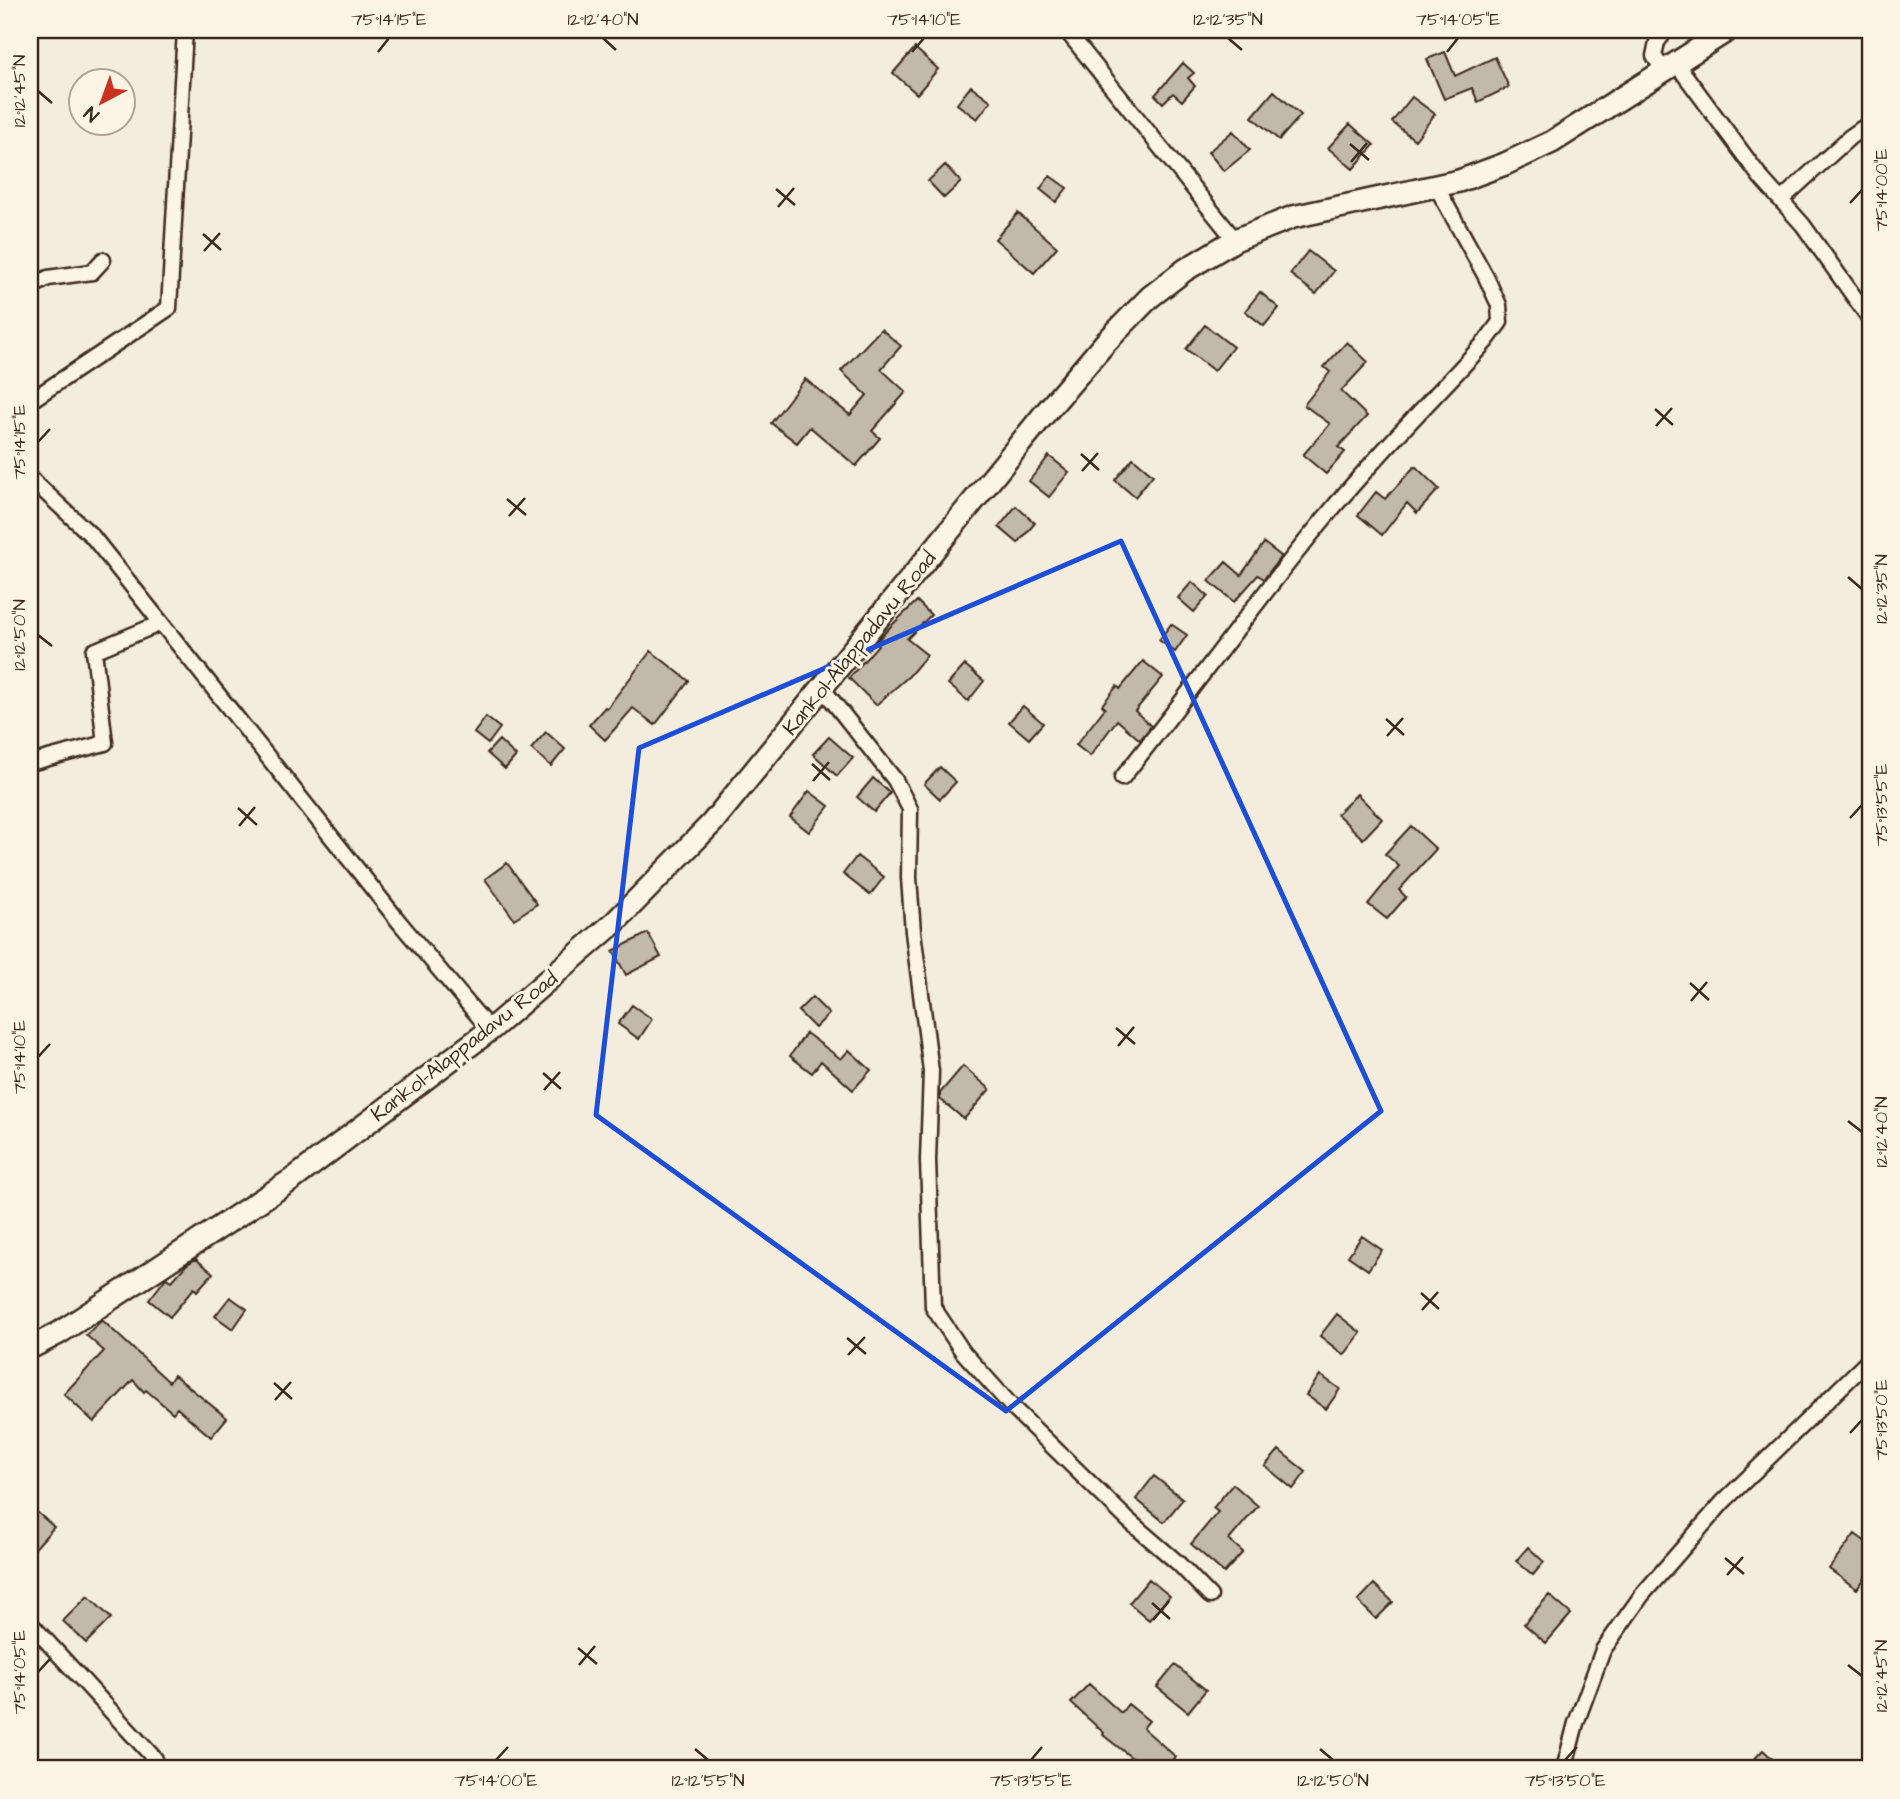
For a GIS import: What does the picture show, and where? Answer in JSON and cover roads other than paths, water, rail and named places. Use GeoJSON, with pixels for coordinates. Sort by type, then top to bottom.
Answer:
{"type":"FeatureCollection","features":[{"type":"Feature","properties":{"kind":"main road","name":"Kankol-Alappadavu Road"},"geometry":{"type":"LineString","coordinates":[[30,1348],[59,1333],[293,1179],[491,1030],[625,912],[712,822],[1041,418],[1105,343],[1150,297],[1185,270],[1235,240],[1293,217],[1459,181],[1505,164],[1552,142],[1728,30]]}},
{"type":"Feature","properties":{"kind":"street"},"geometry":{"type":"LineString","coordinates":[[30,401],[169,308],[186,30]]}},
{"type":"Feature","properties":{"kind":"street"},"geometry":{"type":"LineString","coordinates":[[1066,30],[1235,240]]}},
{"type":"Feature","properties":{"kind":"street"},"geometry":{"type":"LineString","coordinates":[[1666,30],[1657,42],[1654,56],[1670,67],[1803,225],[1870,319]]}},
{"type":"Feature","properties":{"kind":"street"},"geometry":{"type":"LineString","coordinates":[[1781,200],[1850,137],[1870,124]]}},
{"type":"Feature","properties":{"kind":"street"},"geometry":{"type":"LineString","coordinates":[[1122,778],[1179,707],[1249,611],[1329,512],[1486,341],[1500,322],[1499,304],[1436,186]]}},
{"type":"Feature","properties":{"kind":"street"},"geometry":{"type":"LineString","coordinates":[[30,288],[48,278],[92,272],[103,260]]}},
{"type":"Feature","properties":{"kind":"street"},"geometry":{"type":"LineString","coordinates":[[30,478],[92,536],[392,913],[491,1030]]}},
{"type":"Feature","properties":{"kind":"street"},"geometry":{"type":"LineString","coordinates":[[30,763],[106,743],[94,651],[161,623]]}},
{"type":"Feature","properties":{"kind":"street"},"geometry":{"type":"LineString","coordinates":[[823,689],[895,780],[910,809],[909,878],[913,932],[930,1071],[928,1160],[933,1307],[962,1352],[1015,1410],[1210,1596]]}},
{"type":"Feature","properties":{"kind":"street"},"geometry":{"type":"LineString","coordinates":[[1564,1769],[1576,1723],[1603,1650],[1642,1595],[1723,1502],[1870,1359]]}},
{"type":"Feature","properties":{"kind":"street"},"geometry":{"type":"LineString","coordinates":[[30,1623],[155,1759],[154,1769]]}}]}
